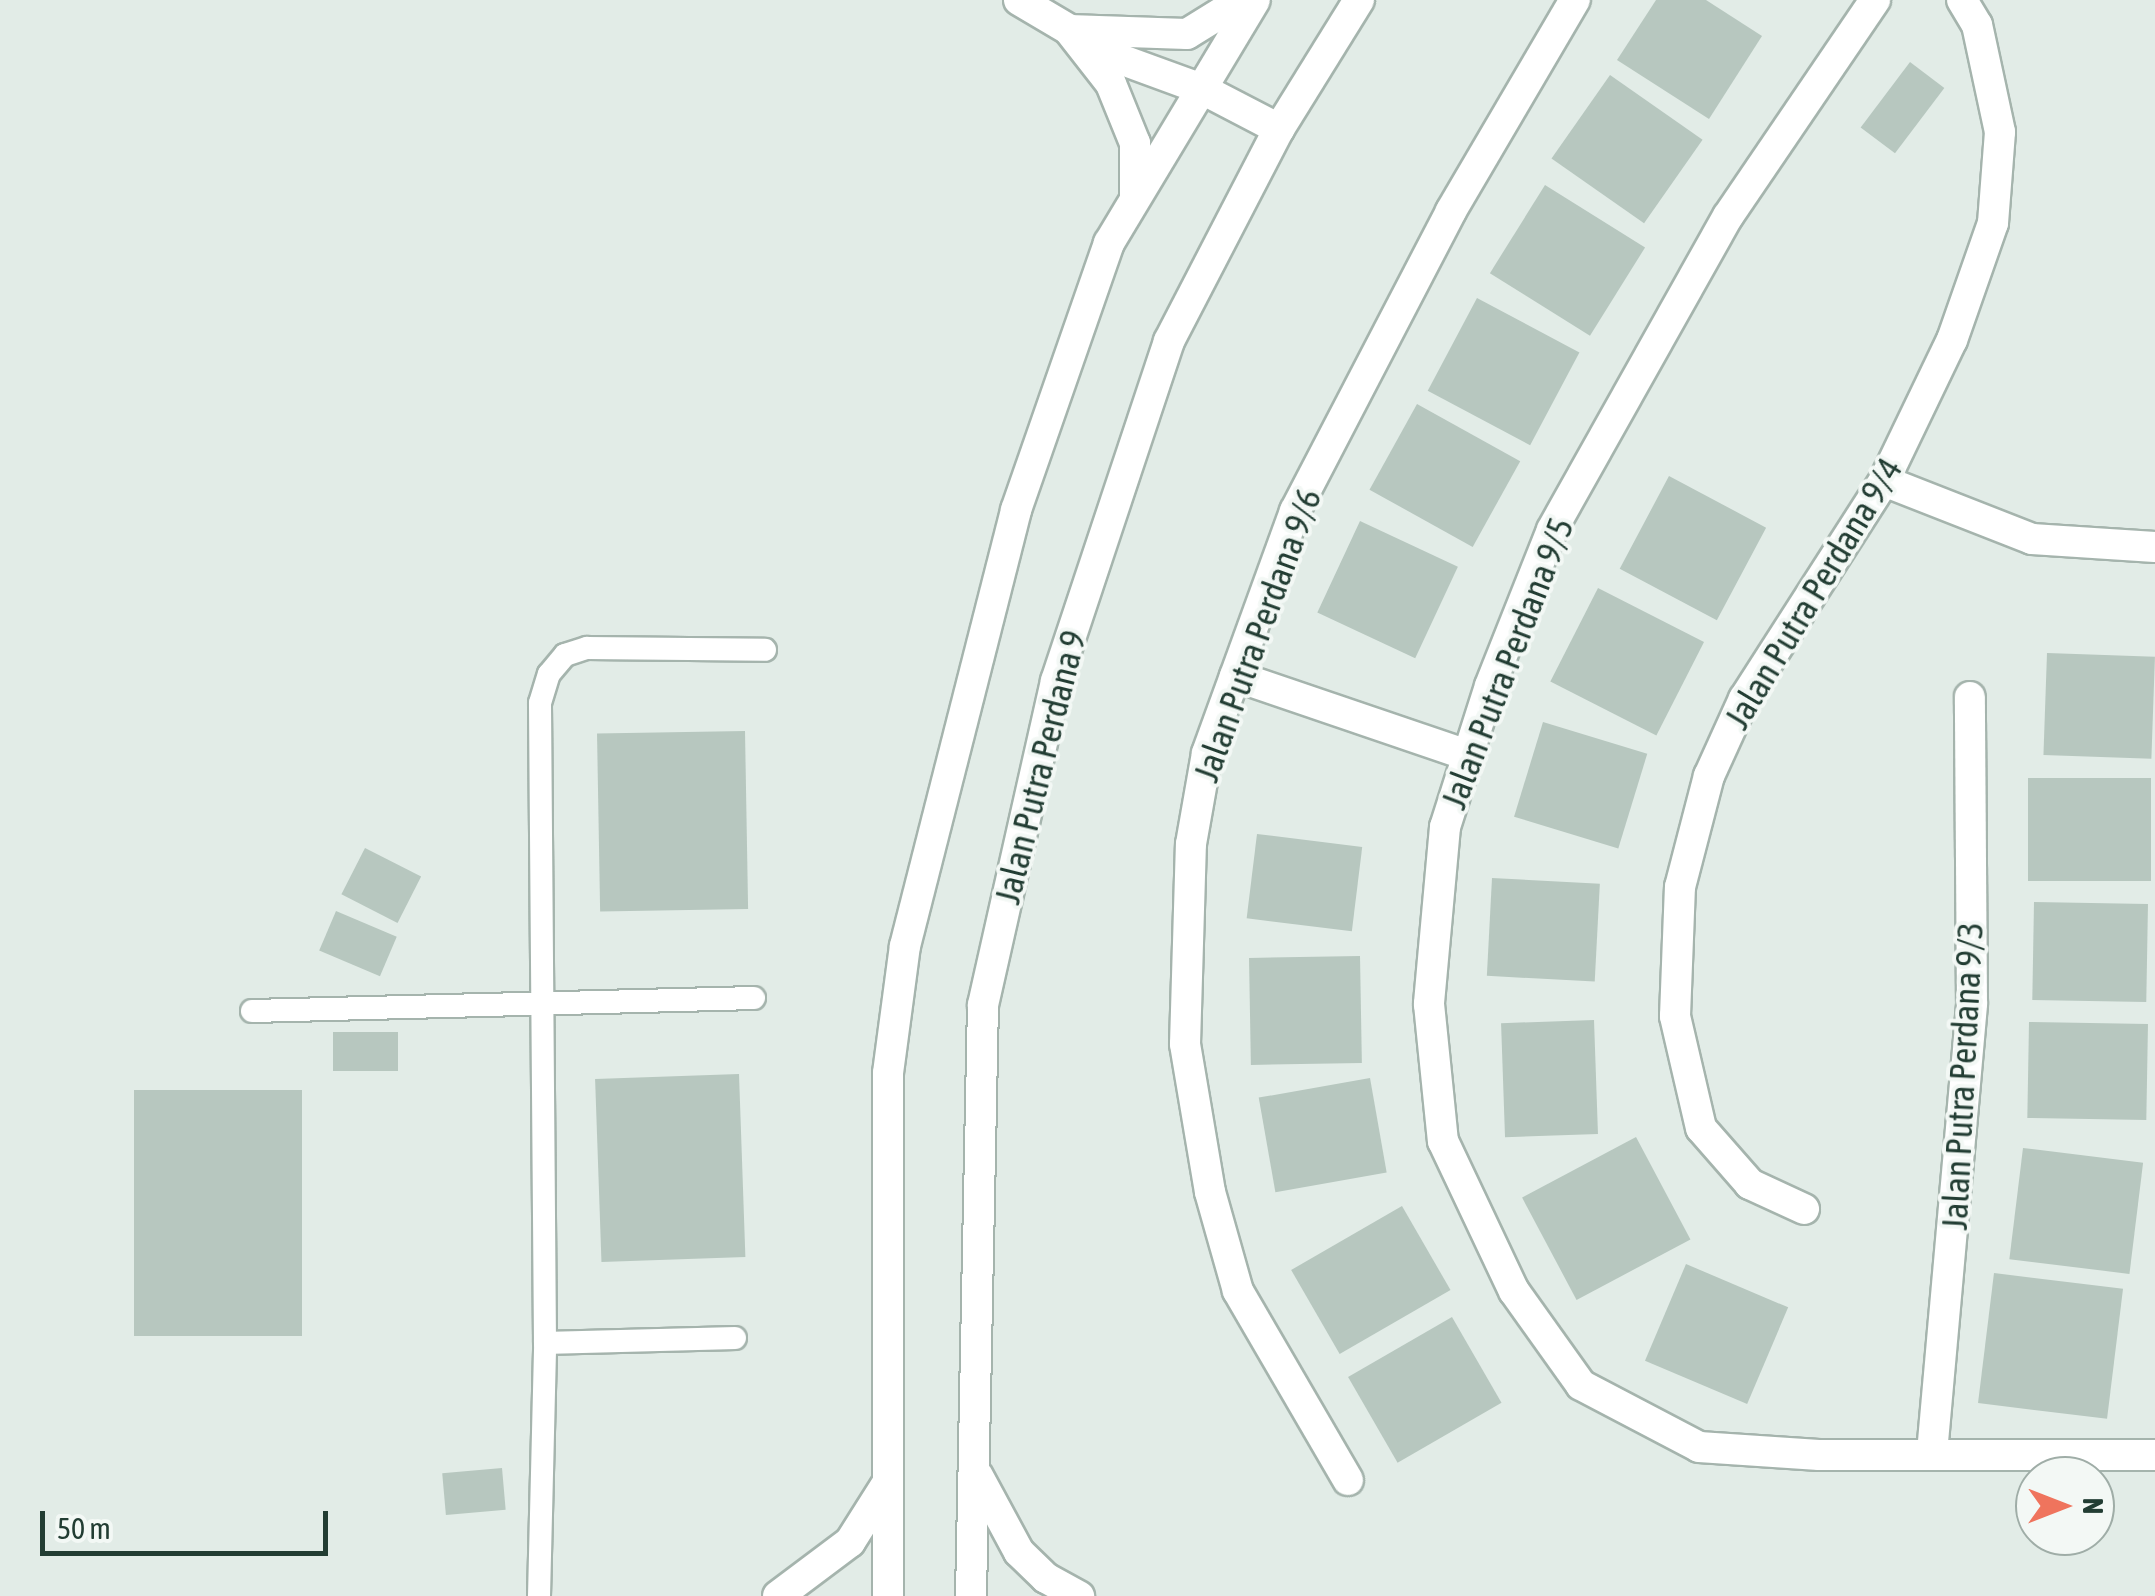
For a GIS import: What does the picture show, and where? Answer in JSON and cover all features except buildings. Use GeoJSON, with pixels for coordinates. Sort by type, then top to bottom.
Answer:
{"type":"FeatureCollection","features":[{"type":"Feature","properties":{"kind":"street"},"geometry":{"type":"LineString","coordinates":[[1019,0],[1117,58],[1202,89],[1279,129]]}},
{"type":"Feature","properties":{"kind":"street"},"geometry":{"type":"LineString","coordinates":[[1069,30],[1187,34],[1242,0]]}},
{"type":"Feature","properties":{"kind":"street"},"geometry":{"type":"LineString","coordinates":[[888,1596],[888,1073],[905,946],[1016,510],[1109,243],[1255,0]]}},
{"type":"Feature","properties":{"kind":"street","name":"Jalan Putra Perdana 9"},"geometry":{"type":"LineString","coordinates":[[971,1596],[982,1005],[1056,682],[1169,340],[1279,129],[1359,0]]}},
{"type":"Feature","properties":{"kind":"street","name":"Jalan Putra Perdana 9/6"},"geometry":{"type":"LineString","coordinates":[[1348,1480],[1238,1291],[1210,1192],[1185,1044],[1191,844],[1207,753],[1295,511],[1452,211],[1574,0]]}},
{"type":"Feature","properties":{"kind":"street","name":"Jalan Putra Perdana 9/5"},"geometry":{"type":"LineString","coordinates":[[1875,0],[1728,216],[1552,530],[1466,755],[1445,826],[1428,1004],[1443,1141],[1514,1291],[1581,1385],[1699,1447],[2155,1456]]}},
{"type":"Feature","properties":{"kind":"street","name":"Jalan Putra Perdana 9/4"},"geometry":{"type":"LineString","coordinates":[[1804,1209],[1750,1184],[1701,1128],[1675,1016],[1680,887],[1709,776],[1744,699],[1884,481],[1952,340],[1993,223],[2000,132],[1977,25],[1962,0]]}},
{"type":"Feature","properties":{"kind":"street"},"geometry":{"type":"LineString","coordinates":[[1069,30],[1110,84],[1135,142],[1135,200]]}},
{"type":"Feature","properties":{"kind":"street"},"geometry":{"type":"LineString","coordinates":[[1884,481],[2032,539],[2155,547]]}},
{"type":"Feature","properties":{"kind":"street"},"geometry":{"type":"LineString","coordinates":[[1235,676],[1466,755]]}},
{"type":"Feature","properties":{"kind":"street","name":"Jalan Putra Perdana 9/3"},"geometry":{"type":"LineString","coordinates":[[1932,1454],[1972,1004],[1970,697]]}},
{"type":"Feature","properties":{"kind":"street"},"geometry":{"type":"LineString","coordinates":[[973,1464],[1019,1552],[1079,1596]]}},
{"type":"Feature","properties":{"kind":"street"},"geometry":{"type":"LineString","coordinates":[[778,1596],[850,1542],[888,1482]]}},
{"type":"Feature","properties":{"kind":"lane"},"geometry":{"type":"LineString","coordinates":[[539,1596],[545,1342],[540,703],[548,674],[565,655],[587,648],[765,650]]}},
{"type":"Feature","properties":{"kind":"lane"},"geometry":{"type":"LineString","coordinates":[[252,1011],[754,998]]}},
{"type":"Feature","properties":{"kind":"lane"},"geometry":{"type":"LineString","coordinates":[[545,1342],[735,1338]]}}]}
